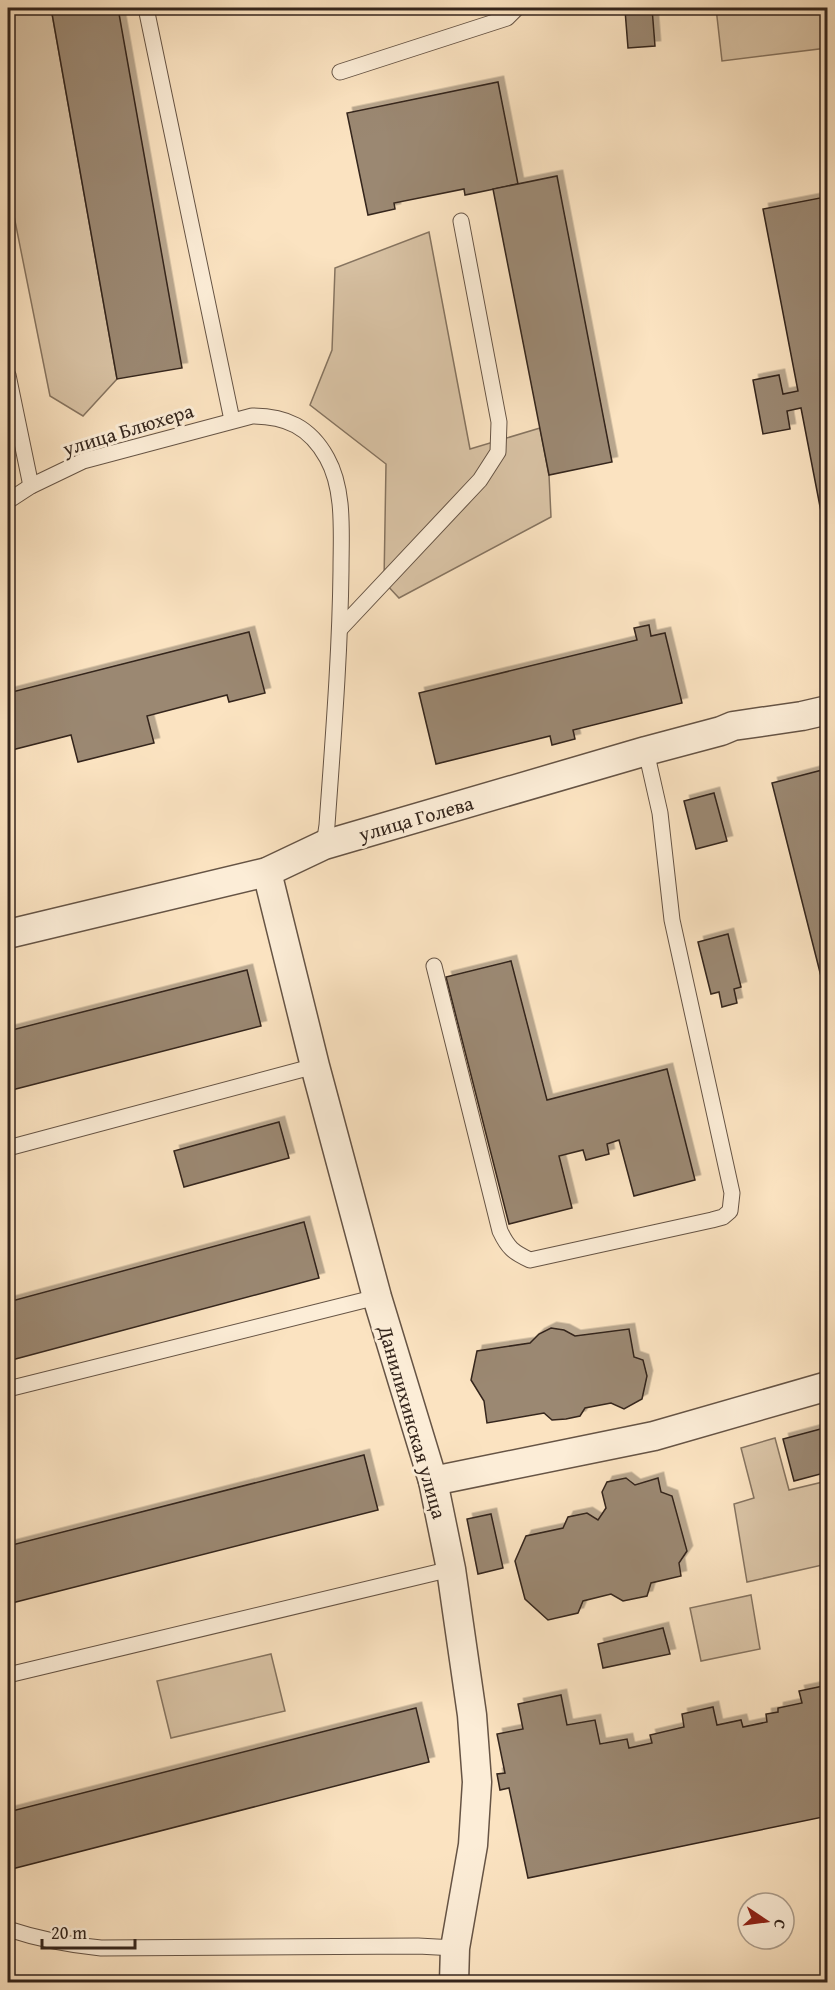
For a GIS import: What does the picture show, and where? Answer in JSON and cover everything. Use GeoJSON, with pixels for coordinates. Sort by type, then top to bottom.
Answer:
{"type":"FeatureCollection","features":[{"type":"Feature","properties":{"kind":"street","name":"улица Голева"},"geometry":{"type":"LineString","coordinates":[[8,934],[267,872],[324,845],[733,726],[828,710]]}},
{"type":"Feature","properties":{"kind":"street","name":"Данилихинская улица"},"geometry":{"type":"LineString","coordinates":[[267,872],[315,1065],[377,1297],[433,1481],[452,1569],[472,1715],[477,1782],[473,1845],[455,1948],[454,1983]]}},
{"type":"Feature","properties":{"kind":"street"},"geometry":{"type":"LineString","coordinates":[[433,1481],[654,1436],[828,1386]]}},
{"type":"Feature","properties":{"kind":"lane"},"geometry":{"type":"LineString","coordinates":[[146,8],[232,420]]}},
{"type":"Feature","properties":{"kind":"lane"},"geometry":{"type":"LineString","coordinates":[[340,72],[507,18],[517,8]]}},
{"type":"Feature","properties":{"kind":"lane"},"geometry":{"type":"LineString","coordinates":[[340,629],[480,480],[498,452],[499,422],[461,221]]}},
{"type":"Feature","properties":{"kind":"lane"},"geometry":{"type":"LineString","coordinates":[[8,375],[31,486]]}},
{"type":"Feature","properties":{"kind":"lane","name":"улица Блюхера"},"geometry":{"type":"LineString","coordinates":[[8,501],[31,486],[83,461],[232,420],[252,416],[272,416],[301,427],[308,434],[327,458],[335,476],[341,523],[340,629],[324,845]]}},
{"type":"Feature","properties":{"kind":"lane"},"geometry":{"type":"LineString","coordinates":[[435,966],[500,1231],[506,1246],[530,1260],[712,1220],[730,1211],[732,1193],[672,920],[660,813],[646,751]]}},
{"type":"Feature","properties":{"kind":"lane"},"geometry":{"type":"LineString","coordinates":[[8,1148],[315,1065]]}},
{"type":"Feature","properties":{"kind":"lane"},"geometry":{"type":"LineString","coordinates":[[8,1389],[377,1297]]}},
{"type":"Feature","properties":{"kind":"lane"},"geometry":{"type":"LineString","coordinates":[[8,1674],[452,1569]]}},
{"type":"Feature","properties":{"kind":"lane"},"geometry":{"type":"LineString","coordinates":[[8,1929],[32,1937],[77,1946],[101,1948],[418,1946],[455,1948]]}},
{"type":"Feature","properties":{"kind":"shaded area"},"geometry":{"type":"Polygon","coordinates":[[[8,8],[51,8],[117,379],[83,416],[50,396],[8,186],[8,8]]]}},
{"type":"Feature","properties":{"kind":"shaded area"},"geometry":{"type":"Polygon","coordinates":[[[716,8],[827,8],[827,48],[722,61],[716,8]]]}},
{"type":"Feature","properties":{"kind":"shaded area"},"geometry":{"type":"Polygon","coordinates":[[[429,232],[470,449],[540,428],[549,475],[551,517],[399,598],[384,582],[386,464],[310,405],[332,350],[335,268],[429,232]]]}},
{"type":"Feature","properties":{"kind":"shaded area"},"geometry":{"type":"Polygon","coordinates":[[[775,1438],[789,1490],[827,1481],[827,1564],[747,1582],[734,1504],[754,1498],[741,1448],[775,1438]]]}},
{"type":"Feature","properties":{"kind":"shaded area"},"geometry":{"type":"Polygon","coordinates":[[[751,1595],[760,1649],[701,1661],[690,1608],[751,1595]]]}},
{"type":"Feature","properties":{"kind":"shaded area"},"geometry":{"type":"Polygon","coordinates":[[[271,1654],[285,1711],[171,1738],[157,1681],[271,1654]]]}},
{"type":"Feature","properties":{"kind":"building"},"geometry":{"type":"Polygon","coordinates":[[[51,8],[118,8],[182,368],[117,379],[51,8]]]}},
{"type":"Feature","properties":{"kind":"building"},"geometry":{"type":"Polygon","coordinates":[[[652,8],[655,46],[628,48],[625,10],[652,8]]]}},
{"type":"Feature","properties":{"kind":"building"},"geometry":{"type":"Polygon","coordinates":[[[498,82],[518,184],[465,195],[464,189],[394,203],[395,209],[368,215],[347,113],[498,82]]]}},
{"type":"Feature","properties":{"kind":"building"},"geometry":{"type":"Polygon","coordinates":[[[557,176],[612,462],[549,475],[493,189],[557,176]]]}},
{"type":"Feature","properties":{"kind":"building"},"geometry":{"type":"Polygon","coordinates":[[[825,197],[828,208],[828,548],[801,408],[787,411],[790,429],[763,434],[753,380],[779,375],[783,394],[798,391],[763,209],[825,197]]]}},
{"type":"Feature","properties":{"kind":"building"},"geometry":{"type":"Polygon","coordinates":[[[649,625],[651,636],[665,633],[682,703],[573,730],[575,739],[552,745],[550,736],[436,764],[419,693],[637,640],[634,628],[649,625]]]}},
{"type":"Feature","properties":{"kind":"building"},"geometry":{"type":"Polygon","coordinates":[[[249,632],[265,693],[229,702],[227,695],[147,716],[154,743],[78,762],[71,735],[8,751],[8,693],[249,632]]]}},
{"type":"Feature","properties":{"kind":"building"},"geometry":{"type":"Polygon","coordinates":[[[826,769],[828,776],[828,1004],[772,783],[826,769]]]}},
{"type":"Feature","properties":{"kind":"building"},"geometry":{"type":"Polygon","coordinates":[[[714,793],[727,841],[696,849],[684,801],[714,793]]]}},
{"type":"Feature","properties":{"kind":"building"},"geometry":{"type":"Polygon","coordinates":[[[728,934],[741,987],[734,989],[737,1003],[722,1007],[719,992],[711,994],[698,942],[728,934]]]}},
{"type":"Feature","properties":{"kind":"building"},"geometry":{"type":"Polygon","coordinates":[[[511,961],[547,1100],[667,1069],[695,1180],[634,1196],[619,1140],[607,1144],[609,1154],[586,1160],[583,1150],[559,1156],[572,1208],[509,1224],[446,977],[511,961]]]}},
{"type":"Feature","properties":{"kind":"building"},"geometry":{"type":"Polygon","coordinates":[[[247,970],[261,1026],[8,1091],[8,1031],[247,970]]]}},
{"type":"Feature","properties":{"kind":"building"},"geometry":{"type":"Polygon","coordinates":[[[279,1122],[289,1158],[184,1187],[174,1151],[279,1122]]]}},
{"type":"Feature","properties":{"kind":"building"},"geometry":{"type":"Polygon","coordinates":[[[304,1222],[319,1278],[8,1361],[8,1302],[304,1222]]]}},
{"type":"Feature","properties":{"kind":"building"},"geometry":{"type":"Polygon","coordinates":[[[551,1328],[564,1330],[575,1336],[629,1329],[634,1357],[643,1360],[647,1376],[642,1399],[624,1409],[611,1403],[585,1408],[580,1416],[566,1419],[552,1420],[544,1413],[487,1423],[484,1401],[471,1380],[477,1351],[530,1343],[539,1334],[551,1328]]]}},
{"type":"Feature","properties":{"kind":"building"},"geometry":{"type":"Polygon","coordinates":[[[828,1427],[828,1472],[794,1481],[783,1439],[828,1427]]]}},
{"type":"Feature","properties":{"kind":"building"},"geometry":{"type":"Polygon","coordinates":[[[364,1455],[378,1510],[8,1604],[8,1546],[364,1455]]]}},
{"type":"Feature","properties":{"kind":"building"},"geometry":{"type":"Polygon","coordinates":[[[626,1478],[635,1485],[658,1478],[661,1492],[672,1496],[687,1551],[679,1563],[681,1576],[651,1583],[647,1596],[623,1601],[611,1594],[583,1601],[578,1613],[548,1620],[525,1599],[515,1561],[526,1536],[563,1528],[568,1517],[587,1513],[598,1520],[606,1508],[602,1492],[607,1482],[626,1478]]]}},
{"type":"Feature","properties":{"kind":"building"},"geometry":{"type":"Polygon","coordinates":[[[491,1514],[503,1568],[478,1574],[467,1519],[491,1514]]]}},
{"type":"Feature","properties":{"kind":"building"},"geometry":{"type":"Polygon","coordinates":[[[663,1628],[670,1654],[603,1668],[598,1644],[663,1628]]]}},
{"type":"Feature","properties":{"kind":"building"},"geometry":{"type":"Polygon","coordinates":[[[828,1685],[828,1816],[528,1878],[509,1788],[500,1790],[497,1774],[505,1773],[497,1734],[523,1729],[518,1704],[561,1695],[567,1725],[595,1720],[600,1744],[627,1739],[629,1748],[652,1743],[650,1735],[684,1727],[682,1714],[713,1707],[717,1725],[741,1720],[743,1727],[767,1722],[766,1714],[778,1712],[778,1708],[802,1703],[799,1691],[828,1685]]]}},
{"type":"Feature","properties":{"kind":"building"},"geometry":{"type":"Polygon","coordinates":[[[416,1708],[429,1762],[8,1870],[8,1812],[416,1708]]]}}]}
